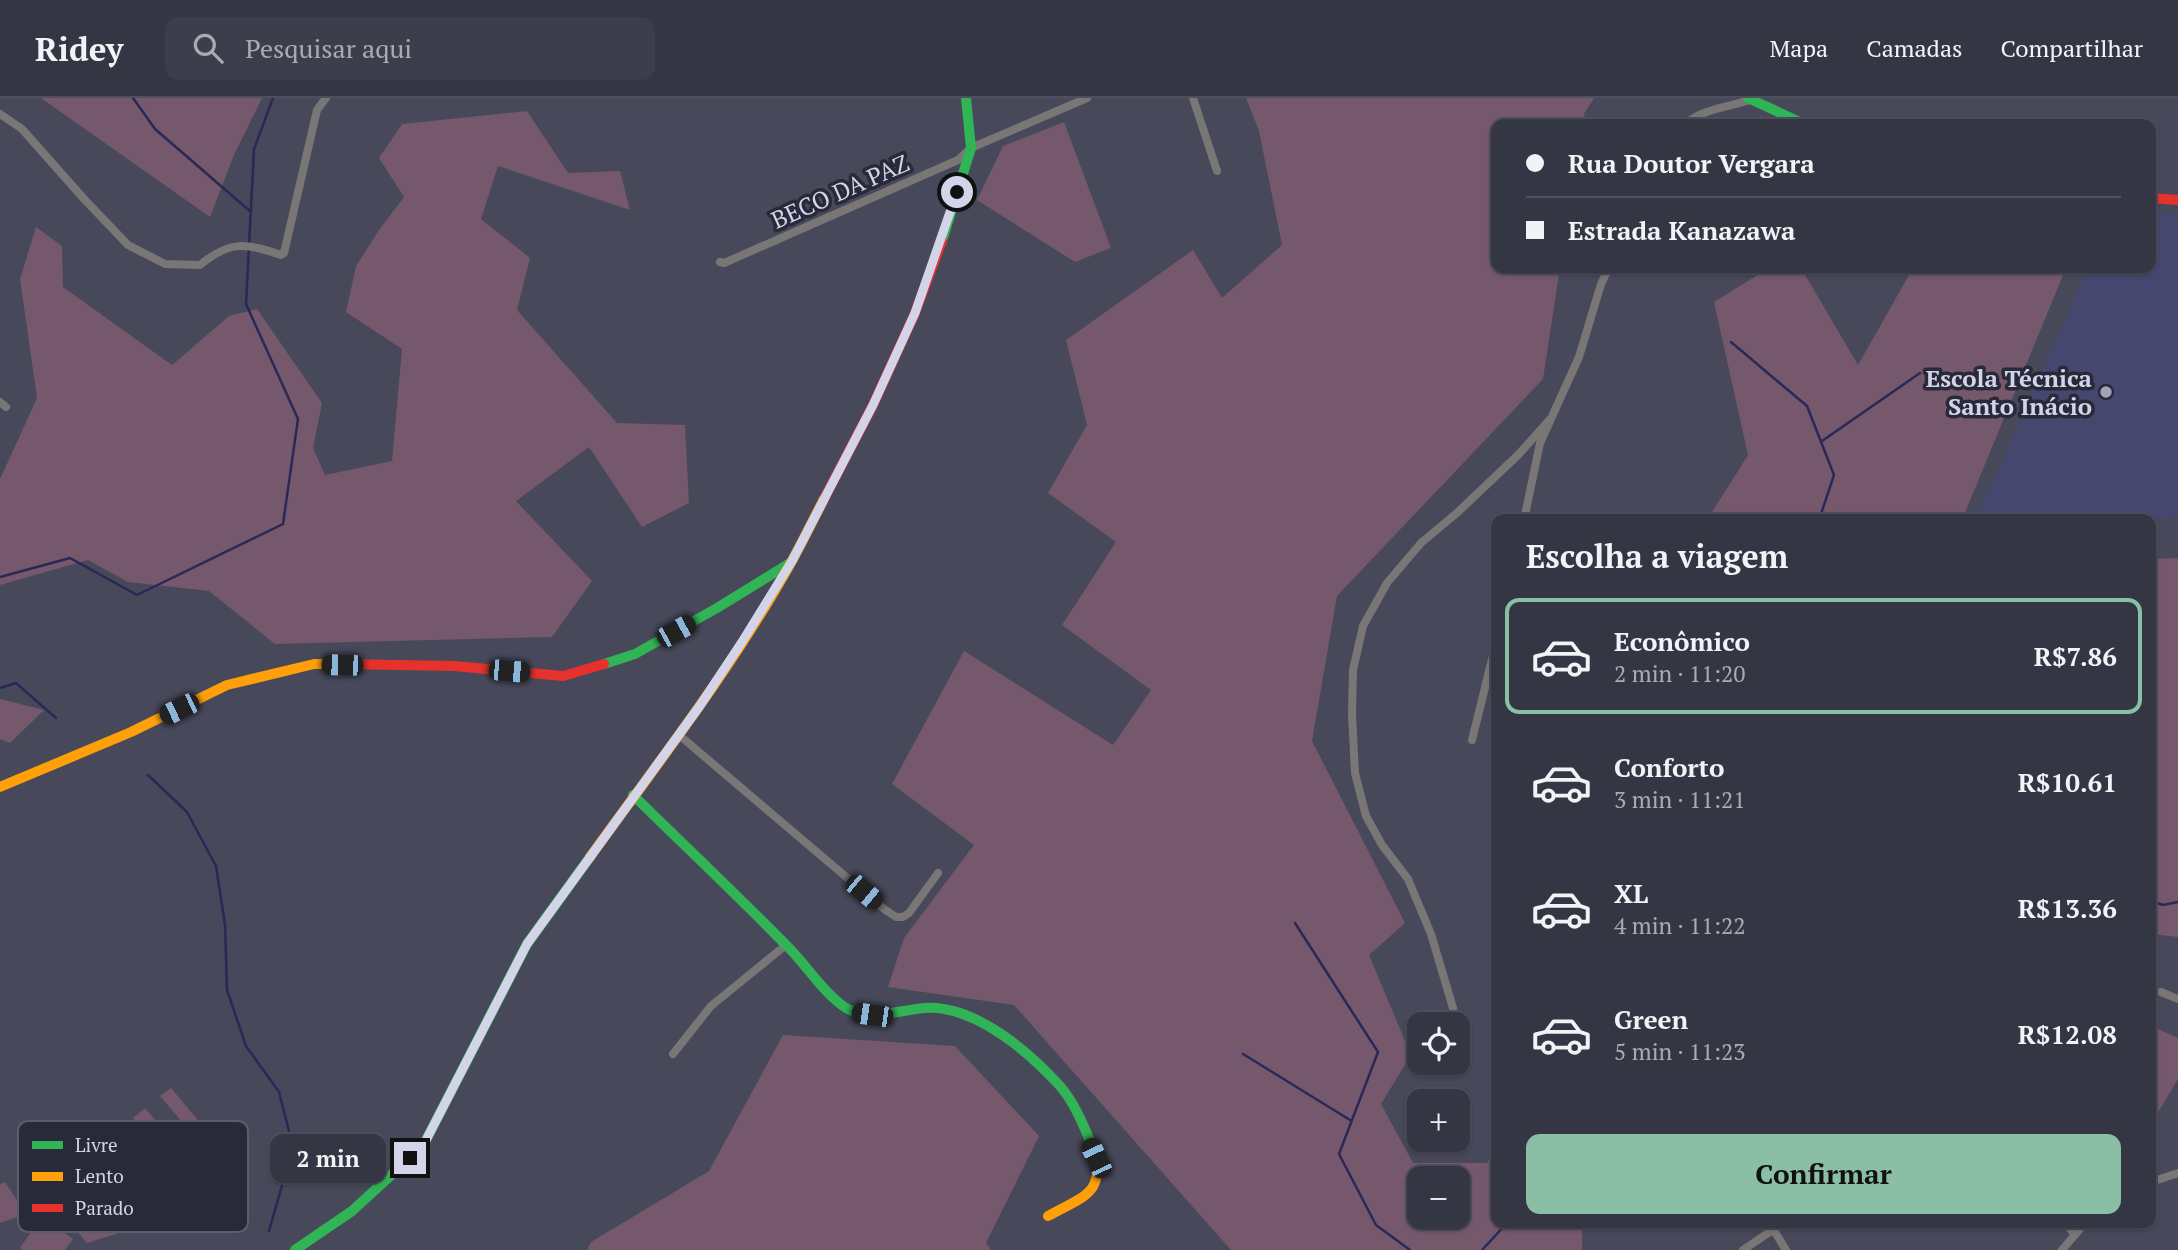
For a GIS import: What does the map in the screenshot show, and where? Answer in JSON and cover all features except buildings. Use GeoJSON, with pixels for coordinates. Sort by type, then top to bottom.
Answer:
{"type":"FeatureCollection","features":[{"type":"Feature","properties":{"kind":"street"},"geometry":{"type":"LineString","coordinates":[[0,114],[22,129],[128,245],[165,264],[200,265],[215,252],[246,244],[281,255],[284,253],[317,110],[326,98]]}},
{"type":"Feature","properties":{"kind":"street"},"geometry":{"type":"LineString","coordinates":[[295,1250],[352,1211],[423,1146],[527,944],[679,735],[742,642],[792,561],[873,405],[915,313],[944,236],[971,148],[966,98]]}},
{"type":"Feature","properties":{"kind":"street","name":"BECO DA PAZ"},"geometry":{"type":"LineString","coordinates":[[720,262],[724,263],[912,181],[958,160],[971,148],[1087,98]]}},
{"type":"Feature","properties":{"kind":"street"},"geometry":{"type":"LineString","coordinates":[[1194,98],[1217,171]]}},
{"type":"Feature","properties":{"kind":"street"},"geometry":{"type":"LineString","coordinates":[[1692,119],[1698,114],[1749,99],[1793,119]]}},
{"type":"Feature","properties":{"kind":"street"},"geometry":{"type":"LineString","coordinates":[[2156,198],[2178,200]]}},
{"type":"Feature","properties":{"kind":"street"},"geometry":{"type":"LineString","coordinates":[[1525,514],[1540,443],[1579,357],[1606,273]]}},
{"type":"Feature","properties":{"kind":"street"},"geometry":{"type":"LineString","coordinates":[[1454,1012],[1431,934],[1408,879],[1382,845],[1366,816],[1355,772],[1353,670],[1363,626],[1387,583],[1421,543],[1519,454],[1552,417]]}},
{"type":"Feature","properties":{"kind":"street"},"geometry":{"type":"LineString","coordinates":[[0,787],[131,732],[227,685],[314,664],[454,666],[563,676],[635,654],[717,608],[792,561]]}},
{"type":"Feature","properties":{"kind":"street"},"geometry":{"type":"LineString","coordinates":[[1472,740],[1491,663]]}},
{"type":"Feature","properties":{"kind":"street"},"geometry":{"type":"LineString","coordinates":[[679,735],[884,909],[897,917],[909,913],[937,873]]}},
{"type":"Feature","properties":{"kind":"street"},"geometry":{"type":"LineString","coordinates":[[633,795],[786,945],[840,1004],[852,1012],[872,1015],[928,1008],[972,1018],[1004,1034],[1060,1086],[1073,1108],[1100,1170],[1097,1181],[1088,1194],[1048,1216]]}},
{"type":"Feature","properties":{"kind":"street"},"geometry":{"type":"LineString","coordinates":[[673,1054],[711,1006],[786,945]]}},
{"type":"Feature","properties":{"kind":"street"},"geometry":{"type":"LineString","coordinates":[[2161,992],[2178,999]]}},
{"type":"Feature","properties":{"kind":"street"},"geometry":{"type":"LineString","coordinates":[[2156,1181],[2178,1174]]}},
{"type":"Feature","properties":{"kind":"street"},"geometry":{"type":"LineString","coordinates":[[2069,1228],[2075,1236]]}},
{"type":"Feature","properties":{"kind":"street"},"geometry":{"type":"LineString","coordinates":[[2062,1250],[2081,1228]]}},
{"type":"Feature","properties":{"kind":"street"},"geometry":{"type":"LineString","coordinates":[[1743,1250],[1773,1229],[1786,1250]]}},
{"type":"Feature","properties":{"kind":"shaded area"},"geometry":{"type":"Polygon","coordinates":[[[41,98],[262,98],[234,155],[210,217],[41,98]]]}},
{"type":"Feature","properties":{"kind":"shaded area"},"geometry":{"type":"Polygon","coordinates":[[[1246,98],[1594,98],[1583,119],[1491,119],[1491,273],[1559,273],[1543,379],[1337,596],[1312,741],[1405,923],[1369,955],[1407,1045],[1407,1062],[1381,1104],[1413,1163],[1487,1163],[1491,1156],[1491,1228],[1582,1228],[1582,1250],[1231,1250],[1014,1005],[888,987],[904,938],[974,845],[892,784],[964,651],[1113,745],[1151,690],[1062,625],[1116,542],[1048,493],[1087,425],[1066,340],[1193,250],[1222,298],[1282,245],[1259,131],[1246,98]]]}},
{"type":"Feature","properties":{"kind":"shaded area"},"geometry":{"type":"Polygon","coordinates":[[[527,111],[568,173],[620,171],[630,210],[498,166],[481,219],[530,258],[517,310],[617,423],[685,425],[689,503],[642,527],[589,447],[516,501],[592,581],[552,637],[275,644],[209,591],[128,582],[88,560],[0,585],[0,479],[37,398],[20,279],[36,227],[62,246],[63,287],[172,365],[229,316],[257,309],[322,403],[313,448],[325,475],[392,461],[402,349],[346,312],[356,266],[404,197],[379,158],[402,124],[527,111]]]}},
{"type":"Feature","properties":{"kind":"shaded area"},"geometry":{"type":"Polygon","coordinates":[[[1064,122],[1111,248],[1075,262],[977,200],[1003,146],[1064,122]]]}},
{"type":"Feature","properties":{"kind":"shaded area","name":"Escola Técnica Santo Inácio"},"geometry":{"type":"Polygon","coordinates":[[[2156,213],[2178,213],[2178,516],[2156,520],[2156,514],[1979,514],[2086,273],[2156,273],[2156,213]]]}},
{"type":"Feature","properties":{"kind":"shaded area"},"geometry":{"type":"Polygon","coordinates":[[[1761,273],[1804,273],[1858,365],[1910,273],[2064,273],[1964,514],[1711,514],[1748,455],[1714,302],[1761,273]]]}},
{"type":"Feature","properties":{"kind":"shaded area"},"geometry":{"type":"Polygon","coordinates":[[[2178,558],[2178,937],[2156,935],[2156,559],[2178,558]]]}},
{"type":"Feature","properties":{"kind":"shaded area"},"geometry":{"type":"Polygon","coordinates":[[[0,699],[44,710],[10,743],[0,739],[0,699]]]}},
{"type":"Feature","properties":{"kind":"shaded area"},"geometry":{"type":"Polygon","coordinates":[[[2156,1028],[2178,1038],[2178,1079],[2156,1116],[2156,1028]]]}},
{"type":"Feature","properties":{"kind":"shaded area"},"geometry":{"type":"Polygon","coordinates":[[[783,1035],[955,1046],[1039,1136],[986,1243],[991,1250],[587,1250],[591,1242],[709,1171],[783,1035]]]}},
{"type":"Feature","properties":{"kind":"shaded area"},"geometry":{"type":"Polygon","coordinates":[[[171,1088],[197,1119],[181,1121],[160,1096],[171,1088]]]}},
{"type":"Feature","properties":{"kind":"shaded area"},"geometry":{"type":"Polygon","coordinates":[[[145,1108],[156,1121],[136,1121],[133,1118],[145,1108]]]}},
{"type":"Feature","properties":{"kind":"shaded area"},"geometry":{"type":"Polygon","coordinates":[[[5,1182],[18,1202],[18,1217],[0,1223],[0,1184],[5,1182]]]}},
{"type":"Feature","properties":{"kind":"shaded area"},"geometry":{"type":"Polygon","coordinates":[[[31,1232],[64,1232],[73,1239],[65,1250],[20,1248],[31,1232]]]}},
{"type":"Feature","properties":{"kind":"shaded area"},"geometry":{"type":"Polygon","coordinates":[[[78,1232],[123,1232],[87,1243],[78,1232]]]}},
{"type":"Feature","properties":{"kind":"waterway"},"geometry":{"type":"LineString","coordinates":[[133,98],[155,129],[251,212]]}},
{"type":"Feature","properties":{"kind":"waterway"},"geometry":{"type":"LineString","coordinates":[[0,577],[70,558],[137,595],[283,524],[298,419],[246,304],[254,149],[273,98]]}},
{"type":"Feature","properties":{"kind":"waterway"},"geometry":{"type":"LineString","coordinates":[[1731,342],[1807,406],[1834,475],[1821,514]]}},
{"type":"Feature","properties":{"kind":"waterway"},"geometry":{"type":"LineString","coordinates":[[1822,441],[1920,373]]}},
{"type":"Feature","properties":{"kind":"waterway"},"geometry":{"type":"LineString","coordinates":[[0,688],[16,683],[56,718]]}},
{"type":"Feature","properties":{"kind":"waterway"},"geometry":{"type":"LineString","coordinates":[[148,775],[187,812],[216,866],[225,925],[227,990],[246,1046],[279,1092],[293,1147],[269,1231]]}},
{"type":"Feature","properties":{"kind":"waterway"},"geometry":{"type":"LineString","coordinates":[[2156,903],[2163,905],[2178,902]]}},
{"type":"Feature","properties":{"kind":"waterway"},"geometry":{"type":"LineString","coordinates":[[1295,923],[1378,1052],[1339,1154],[1376,1225],[1410,1250]]}},
{"type":"Feature","properties":{"kind":"waterway"},"geometry":{"type":"LineString","coordinates":[[1243,1054],[1350,1120]]}},
{"type":"Feature","properties":{"kind":"waterway"},"geometry":{"type":"LineString","coordinates":[[1482,1250],[1502,1228]]}},
{"type":"Feature","properties":{"kind":"traffic: fast"},"geometry":{"type":"LineString","coordinates":[[942,241],[971,148],[966,98]]}},
{"type":"Feature","properties":{"kind":"traffic: fast"},"geometry":{"type":"LineString","coordinates":[[1748,98],[1793,119]]}},
{"type":"Feature","properties":{"kind":"traffic: fast"},"geometry":{"type":"LineString","coordinates":[[604,664],[635,654],[790,563]]}},
{"type":"Feature","properties":{"kind":"traffic: fast"},"geometry":{"type":"LineString","coordinates":[[633,795],[796,955],[828,993],[843,1006],[852,1011],[872,1015],[925,1008],[944,1009],[981,1022],[1016,1045],[1060,1086],[1074,1107],[1092,1146]]}},
{"type":"Feature","properties":{"kind":"traffic: fast"},"geometry":{"type":"LineString","coordinates":[[295,1250],[352,1211],[423,1146],[527,944],[590,857]]}},
{"type":"Feature","properties":{"kind":"traffic: slow"},"geometry":{"type":"LineString","coordinates":[[590,857],[747,636],[793,559],[825,497]]}},
{"type":"Feature","properties":{"kind":"traffic: slow"},"geometry":{"type":"LineString","coordinates":[[0,787],[131,732],[227,685],[314,664],[342,664]]}},
{"type":"Feature","properties":{"kind":"traffic: slow"},"geometry":{"type":"LineString","coordinates":[[1048,1216],[1082,1197],[1095,1184],[1097,1174],[1092,1146]]}},
{"type":"Feature","properties":{"kind":"traffic: jam"},"geometry":{"type":"LineString","coordinates":[[2156,198],[2178,200]]}},
{"type":"Feature","properties":{"kind":"traffic: jam"},"geometry":{"type":"LineString","coordinates":[[825,497],[873,405],[915,313],[942,241]]}},
{"type":"Feature","properties":{"kind":"traffic: jam"},"geometry":{"type":"LineString","coordinates":[[342,664],[454,666],[563,676],[604,664]]}},
{"type":"Feature","properties":{"kind":"place","name":"Escola Técnica Santo Inácio"},"geometry":{"type":"Point","coordinates":[2106,392]}},
{"type":"Feature","properties":{"kind":"route"},"geometry":{"type":"LineString","coordinates":[[410,1158],[423,1146],[527,944],[699,707],[792,561],[873,405],[915,313],[944,236],[957,192]]}}]}
